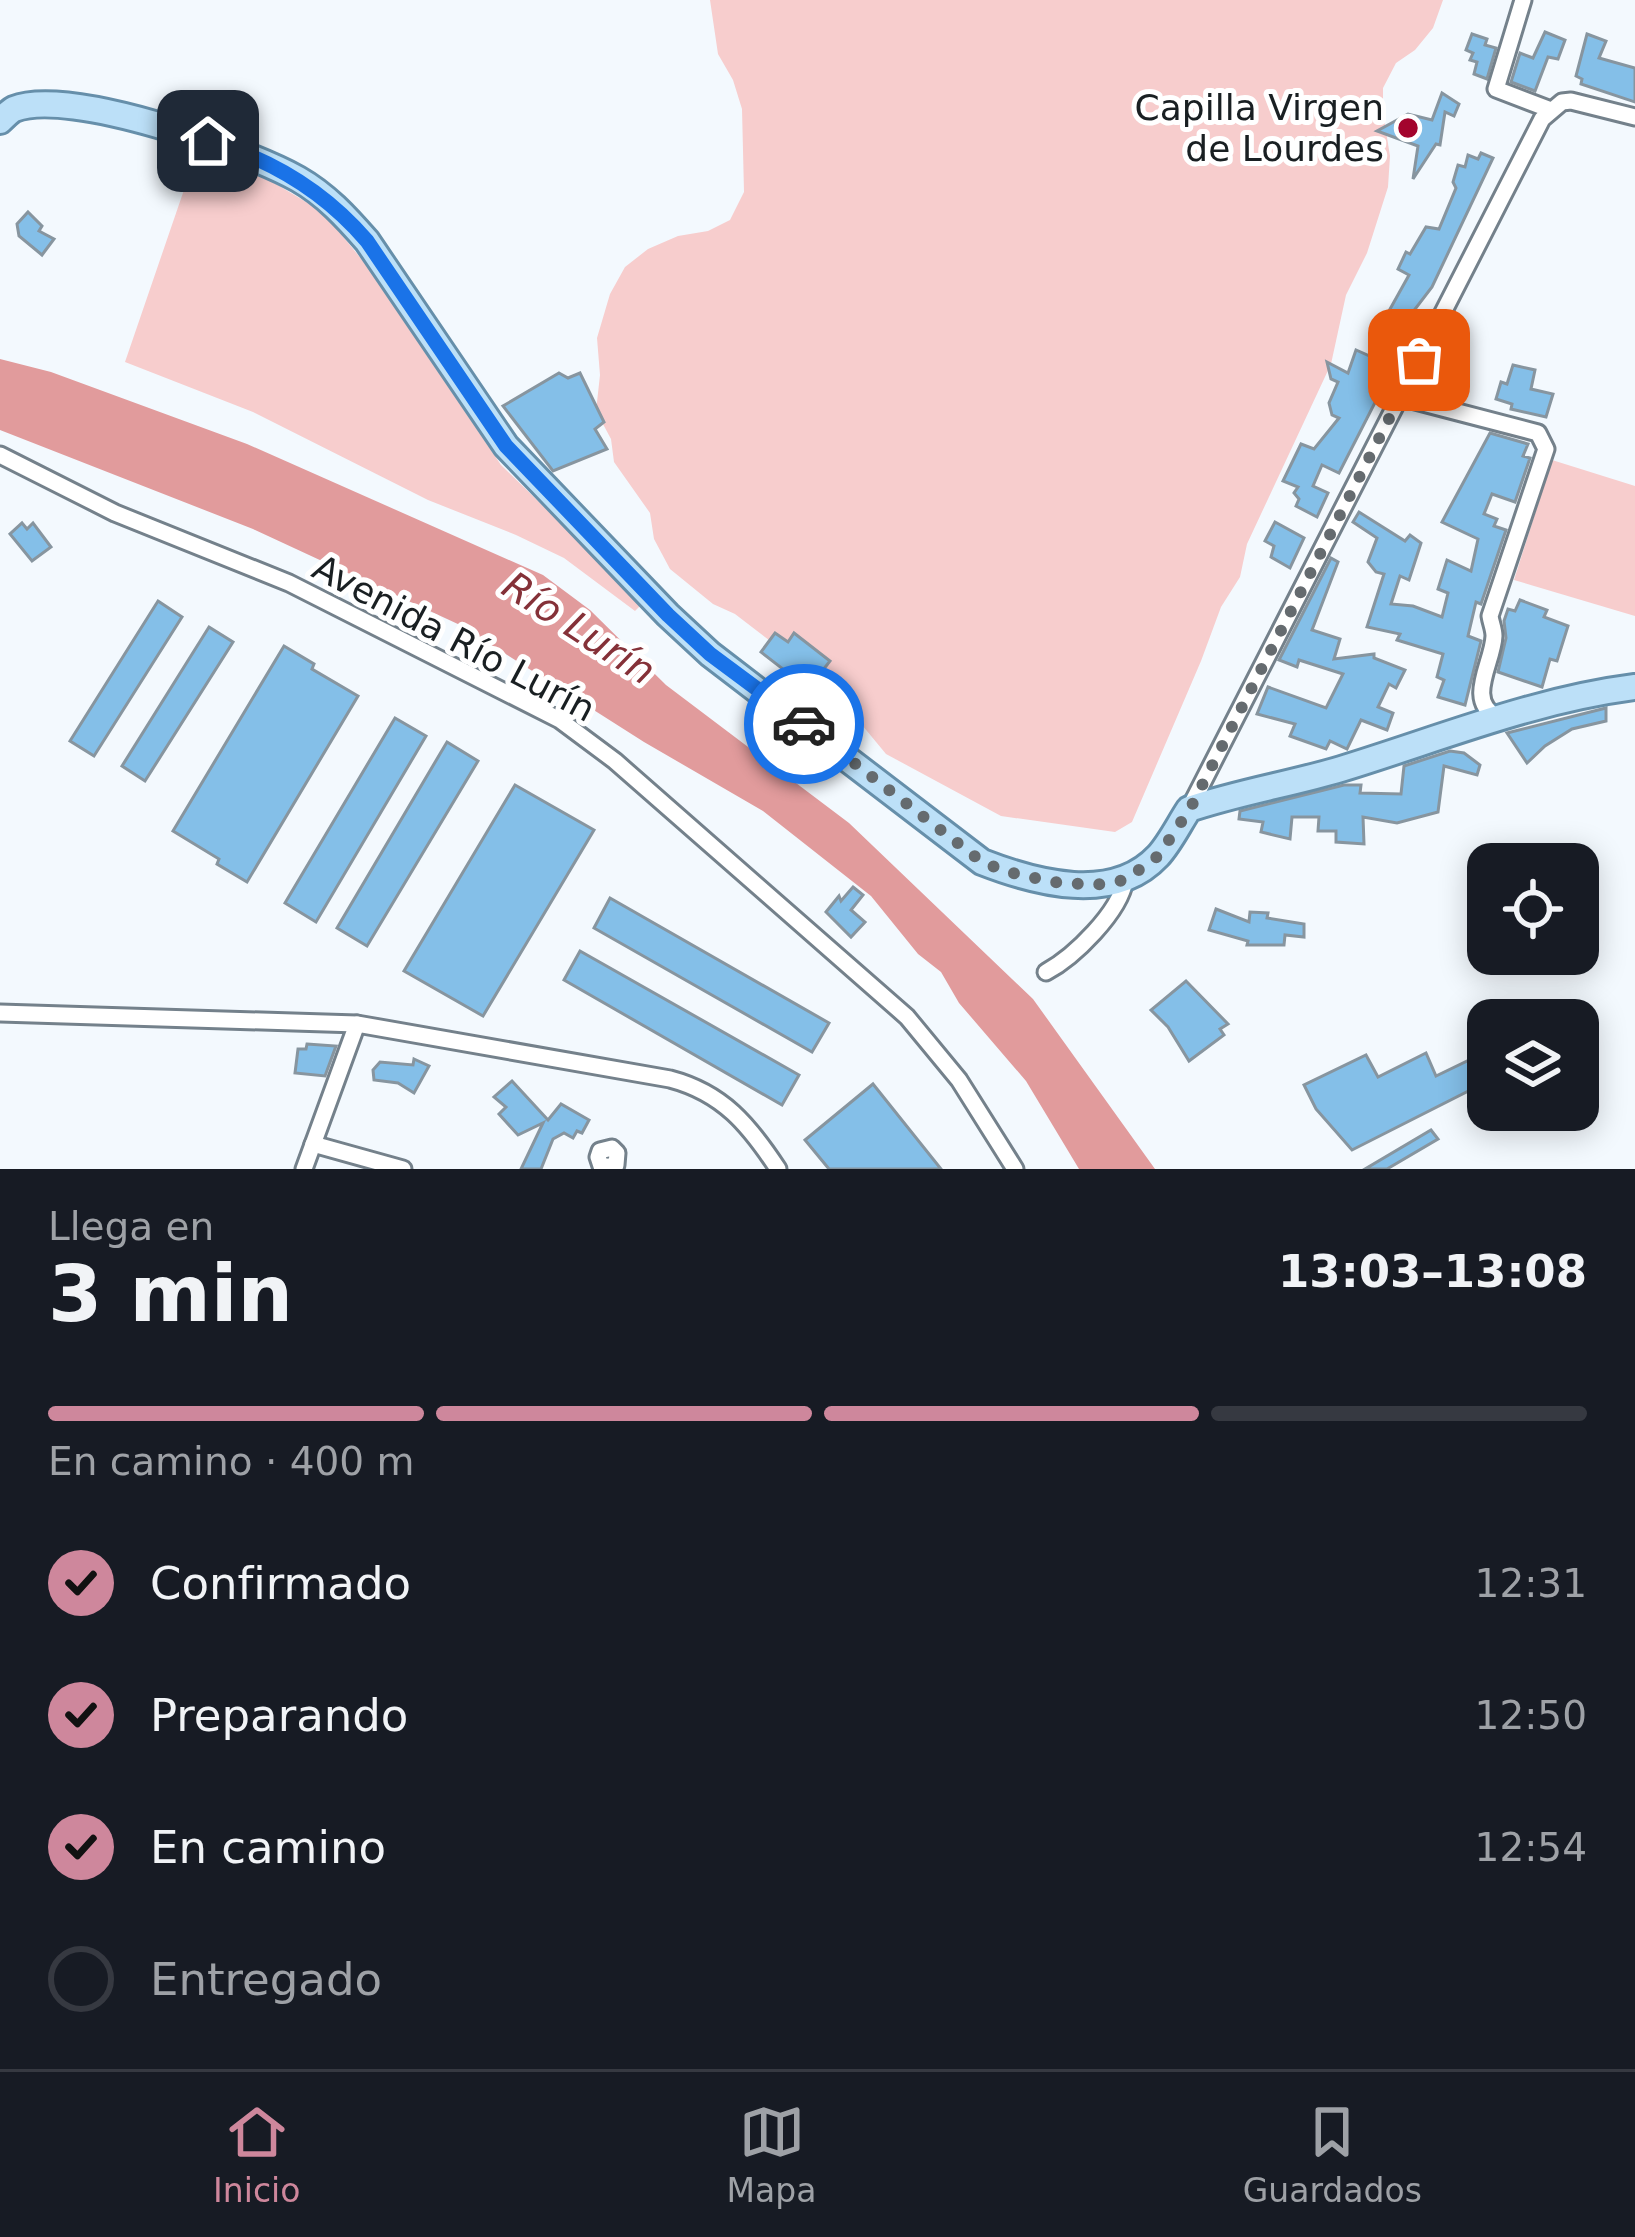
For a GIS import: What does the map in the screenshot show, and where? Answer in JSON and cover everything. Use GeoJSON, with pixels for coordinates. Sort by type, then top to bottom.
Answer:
{"type":"FeatureCollection","features":[{"type":"Feature","properties":{"kind":"main road"},"geometry":{"type":"LineString","coordinates":[[0,121],[12,110],[79,108],[240,150],[302,181],[341,210],[506,446],[710,654],[982,862],[1053,882],[1095,885],[1125,880],[1158,856],[1190,809],[1339,769],[1497,716],[1586,693],[1635,687]]}},
{"type":"Feature","properties":{"kind":"street"},"geometry":{"type":"LineString","coordinates":[[1523,0],[1496,89],[1551,110]]}},
{"type":"Feature","properties":{"kind":"street"},"geometry":{"type":"LineString","coordinates":[[1190,809],[1543,119],[1571,101],[1635,117]]}},
{"type":"Feature","properties":{"kind":"street"},"geometry":{"type":"LineString","coordinates":[[1400,397],[1538,433],[1544,441],[1546,448],[1490,616],[1494,636],[1481,701],[1497,716]]}},
{"type":"Feature","properties":{"kind":"street","name":"Avenida Río Lurín"},"geometry":{"type":"LineString","coordinates":[[0,455],[115,513],[289,583],[560,720],[615,761],[907,1017],[959,1080],[1016,1169]]}},
{"type":"Feature","properties":{"kind":"street"},"geometry":{"type":"LineString","coordinates":[[1046,972],[1080,948],[1120,898],[1125,880]]}},
{"type":"Feature","properties":{"kind":"street"},"geometry":{"type":"LineString","coordinates":[[0,1013],[357,1024],[693,1085],[738,1113],[778,1169]]}},
{"type":"Feature","properties":{"kind":"street"},"geometry":{"type":"LineString","coordinates":[[304,1169],[357,1024]]}},
{"type":"Feature","properties":{"kind":"street"},"geometry":{"type":"LineString","coordinates":[[313,1144],[403,1169]]}},
{"type":"Feature","properties":{"kind":"shaded area"},"geometry":{"type":"Polygon","coordinates":[[[710,0],[1443,0],[1433,28],[1415,50],[1396,63],[1383,88],[1388,187],[1367,253],[1346,295],[1331,364],[1247,544],[1240,577],[1221,607],[1132,822],[1115,832],[1001,816],[886,754],[843,702],[802,674],[791,657],[670,569],[654,539],[650,513],[614,462],[611,439],[596,411],[597,338],[610,294],[625,267],[648,249],[730,220],[744,192],[742,109],[718,54],[710,0]]]}},
{"type":"Feature","properties":{"kind":"shaded area"},"geometry":{"type":"Polygon","coordinates":[[[198,149],[259,174],[323,212],[363,261],[501,465],[643,603],[635,611],[564,558],[428,500],[253,412],[125,362],[198,149]]]}},
{"type":"Feature","properties":{"kind":"shaded area"},"geometry":{"type":"Polygon","coordinates":[[[1552,460],[1635,486],[1635,616],[1514,580],[1552,460]]]}},
{"type":"Feature","properties":{"kind":"water","name":"Río Lurín"},"geometry":{"type":"Polygon","coordinates":[[[0,359],[51,372],[247,444],[543,575],[590,610],[666,685],[849,823],[1033,999],[1155,1169],[1079,1169],[1026,1081],[959,1003],[941,972],[918,954],[871,896],[763,811],[460,625],[253,529],[0,430],[0,359]]]}},
{"type":"Feature","properties":{"kind":"building"},"geometry":{"type":"Polygon","coordinates":[[[1545,32],[1565,40],[1558,59],[1548,57],[1535,91],[1511,82],[1520,53],[1533,58],[1545,32]]]}},
{"type":"Feature","properties":{"kind":"building"},"geometry":{"type":"Polygon","coordinates":[[[1472,34],[1496,48],[1487,79],[1474,74],[1477,62],[1470,60],[1473,53],[1466,50],[1472,34]]]}},
{"type":"Feature","properties":{"kind":"building"},"geometry":{"type":"Polygon","coordinates":[[[1587,34],[1606,41],[1599,58],[1635,68],[1635,102],[1581,84],[1576,76],[1587,34]]]}},
{"type":"Feature","properties":{"kind":"building"},"geometry":{"type":"Polygon","coordinates":[[[1442,93],[1459,104],[1454,116],[1445,112],[1440,145],[1436,144],[1413,179],[1418,146],[1377,131],[1408,114],[1432,120],[1442,93]]]}},
{"type":"Feature","properties":{"kind":"building"},"geometry":{"type":"Polygon","coordinates":[[[1481,153],[1493,158],[1432,287],[1409,317],[1415,319],[1386,381],[1339,473],[1322,465],[1313,486],[1328,493],[1317,517],[1296,506],[1298,487],[1283,481],[1301,444],[1314,449],[1339,418],[1332,415],[1329,403],[1338,382],[1331,379],[1327,362],[1348,373],[1356,350],[1372,357],[1386,330],[1380,327],[1409,275],[1398,269],[1406,252],[1410,254],[1426,227],[1439,229],[1456,188],[1458,165],[1465,167],[1468,155],[1478,159],[1481,153]]]}},
{"type":"Feature","properties":{"kind":"building"},"geometry":{"type":"Polygon","coordinates":[[[28,212],[42,226],[39,231],[54,239],[42,255],[19,236],[17,224],[28,212]]]}},
{"type":"Feature","properties":{"kind":"building"},"geometry":{"type":"Polygon","coordinates":[[[1513,365],[1535,370],[1531,389],[1553,394],[1546,417],[1511,409],[1512,404],[1496,399],[1513,365]]]}},
{"type":"Feature","properties":{"kind":"building"},"geometry":{"type":"Polygon","coordinates":[[[559,373],[568,378],[580,373],[604,422],[595,429],[607,449],[553,471],[503,406],[559,373]]]}},
{"type":"Feature","properties":{"kind":"building"},"geometry":{"type":"Polygon","coordinates":[[[1490,433],[1528,444],[1523,456],[1530,458],[1515,502],[1492,494],[1484,514],[1497,519],[1494,526],[1506,530],[1481,604],[1476,602],[1468,636],[1481,641],[1465,705],[1438,697],[1444,680],[1437,677],[1443,654],[1397,640],[1400,634],[1367,627],[1384,574],[1368,562],[1377,538],[1353,522],[1359,512],[1405,541],[1410,535],[1421,543],[1409,580],[1400,576],[1391,604],[1442,617],[1448,593],[1438,589],[1447,560],[1471,571],[1478,539],[1442,522],[1490,433]]]}},
{"type":"Feature","properties":{"kind":"building"},"geometry":{"type":"Polygon","coordinates":[[[1275,522],[1304,538],[1290,568],[1271,557],[1274,546],[1265,541],[1275,522]]]}},
{"type":"Feature","properties":{"kind":"building"},"geometry":{"type":"Polygon","coordinates":[[[22,523],[27,529],[33,523],[51,547],[32,561],[10,534],[22,523]]]}},
{"type":"Feature","properties":{"kind":"building"},"geometry":{"type":"Polygon","coordinates":[[[1331,558],[1338,562],[1312,630],[1340,639],[1334,659],[1374,654],[1405,670],[1396,688],[1389,684],[1378,707],[1393,713],[1387,730],[1361,720],[1347,749],[1330,741],[1326,749],[1290,736],[1295,724],[1257,714],[1268,687],[1326,708],[1343,674],[1299,660],[1297,667],[1279,660],[1331,558]]]}},
{"type":"Feature","properties":{"kind":"building"},"geometry":{"type":"Polygon","coordinates":[[[1520,600],[1547,610],[1544,617],[1568,626],[1557,661],[1550,659],[1542,687],[1498,672],[1506,638],[1504,621],[1508,609],[1515,611],[1520,600]]]}},
{"type":"Feature","properties":{"kind":"building"},"geometry":{"type":"Polygon","coordinates":[[[158,601],[182,617],[94,756],[70,741],[158,601]]]}},
{"type":"Feature","properties":{"kind":"building"},"geometry":{"type":"Polygon","coordinates":[[[209,627],[233,642],[145,781],[122,766],[209,627]]]}},
{"type":"Feature","properties":{"kind":"building"},"geometry":{"type":"Polygon","coordinates":[[[775,633],[788,642],[794,633],[830,661],[823,670],[830,675],[815,694],[761,652],[775,633]]]}},
{"type":"Feature","properties":{"kind":"building"},"geometry":{"type":"Polygon","coordinates":[[[284,646],[358,696],[247,882],[173,831],[284,646]]]}},
{"type":"Feature","properties":{"kind":"building"},"geometry":{"type":"Polygon","coordinates":[[[1606,708],[1606,721],[1572,729],[1527,763],[1507,733],[1606,708]]]}},
{"type":"Feature","properties":{"kind":"building"},"geometry":{"type":"Polygon","coordinates":[[[395,718],[426,736],[316,922],[285,903],[395,718]]]}},
{"type":"Feature","properties":{"kind":"building"},"geometry":{"type":"Polygon","coordinates":[[[447,742],[478,761],[367,946],[337,928],[447,742]]]}},
{"type":"Feature","properties":{"kind":"building"},"geometry":{"type":"Polygon","coordinates":[[[1450,751],[1464,753],[1480,765],[1477,775],[1444,766],[1438,812],[1397,823],[1363,817],[1364,844],[1336,842],[1336,831],[1318,831],[1319,817],[1292,817],[1290,839],[1261,832],[1263,822],[1239,819],[1240,811],[1344,785],[1361,785],[1360,793],[1401,794],[1404,766],[1450,751]]]}},
{"type":"Feature","properties":{"kind":"building"},"geometry":{"type":"Polygon","coordinates":[[[515,785],[594,830],[483,1016],[404,971],[515,785]]]}},
{"type":"Feature","properties":{"kind":"building"},"geometry":{"type":"Polygon","coordinates":[[[853,887],[863,895],[851,910],[865,922],[851,937],[826,912],[853,887]]]}},
{"type":"Feature","properties":{"kind":"building"},"geometry":{"type":"Polygon","coordinates":[[[610,898],[829,1023],[812,1052],[594,928],[610,898]]]}},
{"type":"Feature","properties":{"kind":"building"},"geometry":{"type":"Polygon","coordinates":[[[1216,909],[1249,922],[1250,912],[1304,924],[1304,937],[1285,935],[1284,945],[1247,945],[1248,941],[1209,930],[1216,909]]]}},
{"type":"Feature","properties":{"kind":"building"},"geometry":{"type":"Polygon","coordinates":[[[580,951],[799,1075],[782,1105],[564,980],[580,951]]]}},
{"type":"Feature","properties":{"kind":"building"},"geometry":{"type":"Polygon","coordinates":[[[1186,981],[1228,1024],[1220,1029],[1224,1035],[1189,1061],[1151,1010],[1186,981]]]}},
{"type":"Feature","properties":{"kind":"building"},"geometry":{"type":"Polygon","coordinates":[[[307,1044],[336,1046],[325,1076],[295,1073],[298,1049],[306,1049],[307,1044]]]}},
{"type":"Feature","properties":{"kind":"building"},"geometry":{"type":"Polygon","coordinates":[[[1426,1053],[1436,1076],[1467,1061],[1467,1092],[1352,1150],[1316,1109],[1304,1085],[1366,1055],[1378,1077],[1426,1053]]]}},
{"type":"Feature","properties":{"kind":"building"},"geometry":{"type":"Polygon","coordinates":[[[414,1059],[429,1066],[414,1093],[398,1083],[374,1080],[373,1070],[380,1062],[413,1065],[414,1059]]]}},
{"type":"Feature","properties":{"kind":"building"},"geometry":{"type":"Polygon","coordinates":[[[512,1081],[548,1120],[561,1104],[589,1120],[573,1138],[564,1133],[553,1139],[541,1169],[521,1169],[543,1123],[518,1135],[499,1114],[506,1107],[494,1097],[512,1081]]]}},
{"type":"Feature","properties":{"kind":"building"},"geometry":{"type":"Polygon","coordinates":[[[873,1084],[941,1169],[829,1169],[805,1140],[873,1084]]]}},
{"type":"Feature","properties":{"kind":"building"},"geometry":{"type":"Polygon","coordinates":[[[1431,1130],[1438,1139],[1387,1169],[1365,1169],[1431,1130]]]}},
{"type":"Feature","properties":{"kind":"way so far"},"geometry":{"type":"LineString","coordinates":[[804,724],[982,862],[1053,882],[1095,885],[1125,880],[1158,856],[1190,809],[1419,360]]}},
{"type":"Feature","properties":{"kind":"place","name":"Capilla Virgen de Lourdes"},"geometry":{"type":"Point","coordinates":[1408,128]}},
{"type":"Feature","properties":{"kind":"route"},"geometry":{"type":"LineString","coordinates":[[208,141],[240,150],[302,181],[341,210],[506,446],[668,615],[710,654],[804,724]]}}]}
